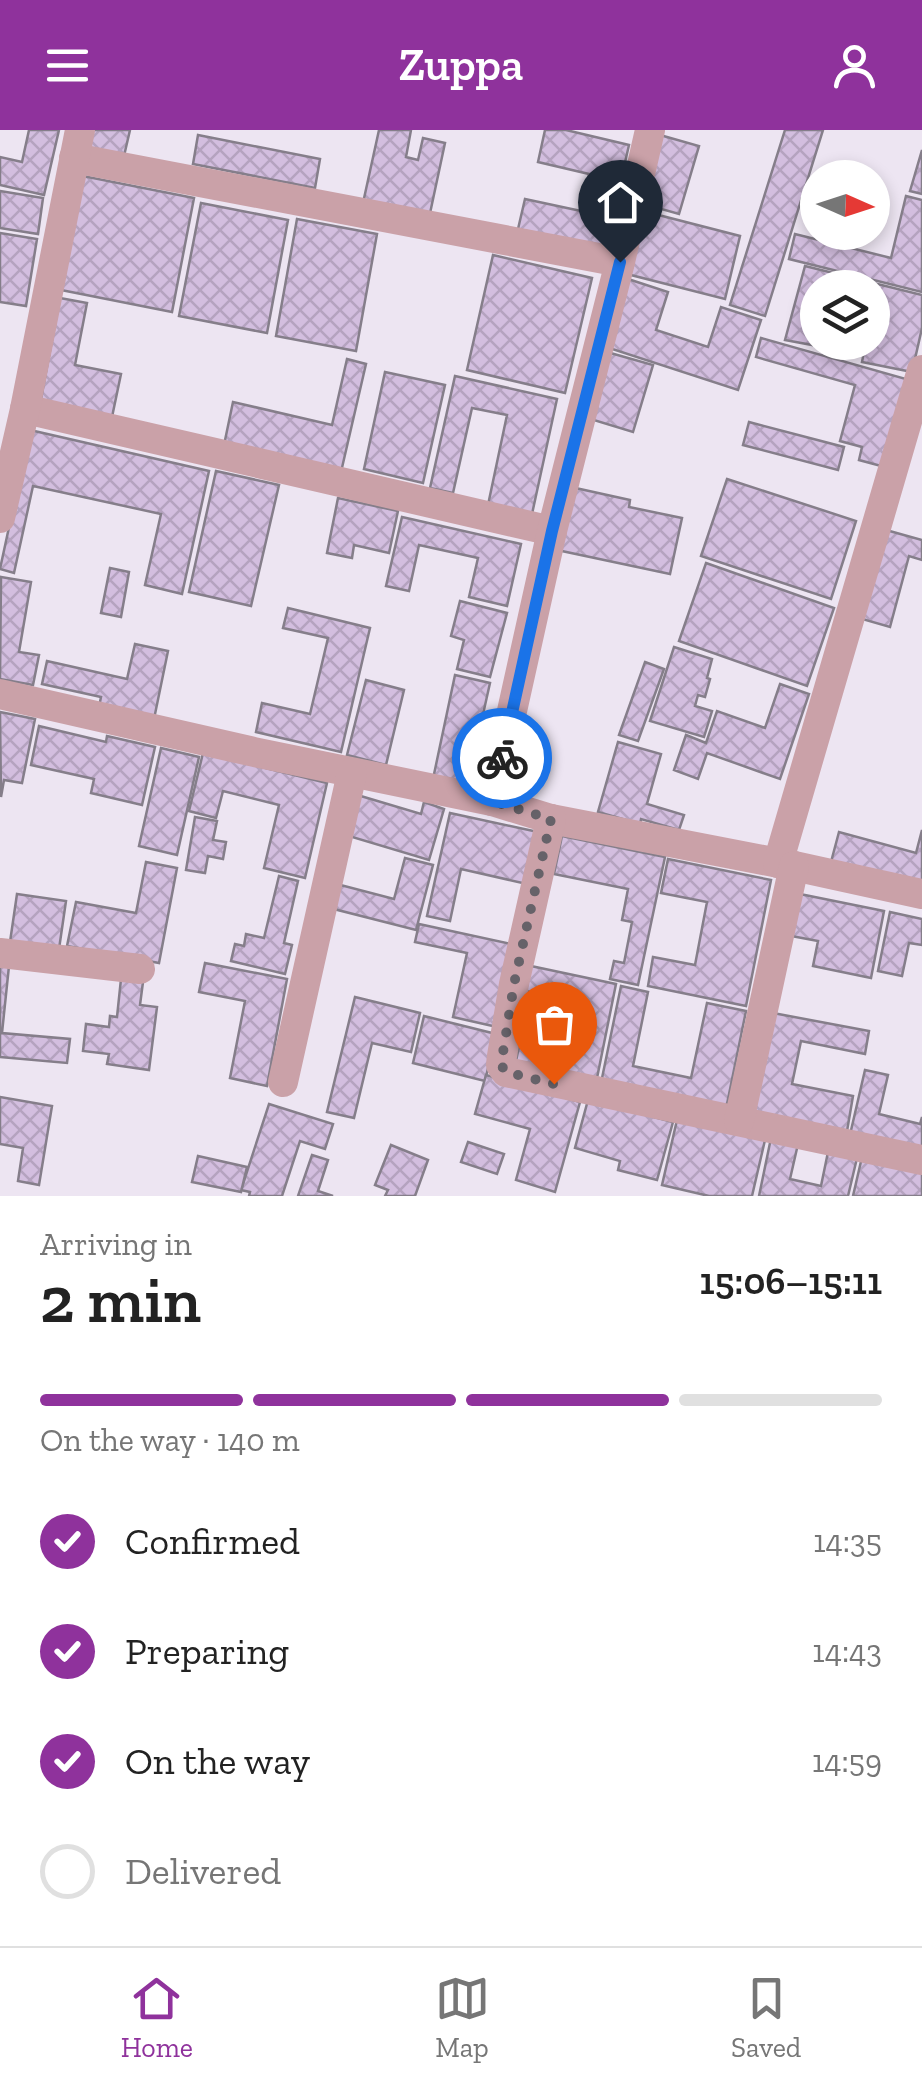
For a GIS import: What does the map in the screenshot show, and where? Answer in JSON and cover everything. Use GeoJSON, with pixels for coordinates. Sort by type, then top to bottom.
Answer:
{"type":"FeatureCollection","features":[{"type":"Feature","properties":{"kind":"street"},"geometry":{"type":"LineString","coordinates":[[492,801],[552,531],[650,130]]}},
{"type":"Feature","properties":{"kind":"street"},"geometry":{"type":"LineString","coordinates":[[0,518],[26,410],[77,144],[620,262]]}},
{"type":"Feature","properties":{"kind":"street"},"geometry":{"type":"LineString","coordinates":[[739,1121],[786,864],[922,370]]}},
{"type":"Feature","properties":{"kind":"street"},"geometry":{"type":"LineString","coordinates":[[26,410],[552,531]]}},
{"type":"Feature","properties":{"kind":"street"},"geometry":{"type":"LineString","coordinates":[[0,694],[492,801],[551,819],[922,894]]}},
{"type":"Feature","properties":{"kind":"street"},"geometry":{"type":"LineString","coordinates":[[282,1082],[352,772]]}},
{"type":"Feature","properties":{"kind":"street"},"geometry":{"type":"LineString","coordinates":[[551,819],[514,984],[501,1065],[506,1072],[922,1160]]}},
{"type":"Feature","properties":{"kind":"street"},"geometry":{"type":"LineString","coordinates":[[0,953],[140,969]]}},
{"type":"Feature","properties":{"kind":"building"},"geometry":{"type":"Polygon","coordinates":[[[29,130],[59,130],[44,195],[0,185],[0,157],[22,162],[29,130]]]}},
{"type":"Feature","properties":{"kind":"building"},"geometry":{"type":"Polygon","coordinates":[[[86,130],[130,130],[124,156],[82,146],[86,130]]]}},
{"type":"Feature","properties":{"kind":"building"},"geometry":{"type":"Polygon","coordinates":[[[379,130],[411,130],[406,157],[418,160],[423,138],[445,143],[429,218],[363,203],[379,130]]]}},
{"type":"Feature","properties":{"kind":"building"},"geometry":{"type":"Polygon","coordinates":[[[545,130],[566,130],[629,145],[605,249],[518,229],[525,199],[581,211],[589,174],[538,162],[545,130]]]}},
{"type":"Feature","properties":{"kind":"building"},"geometry":{"type":"Polygon","coordinates":[[[785,130],[823,130],[814,160],[800,160],[800,204],[765,316],[730,305],[785,130]]]}},
{"type":"Feature","properties":{"kind":"building"},"geometry":{"type":"Polygon","coordinates":[[[198,135],[320,159],[315,188],[193,164],[198,135]]]}},
{"type":"Feature","properties":{"kind":"building"},"geometry":{"type":"Polygon","coordinates":[[[660,135],[699,146],[679,214],[640,203],[660,135]]]}},
{"type":"Feature","properties":{"kind":"building"},"geometry":{"type":"Polygon","coordinates":[[[922,150],[922,194],[910,191],[922,150]]]}},
{"type":"Feature","properties":{"kind":"building"},"geometry":{"type":"Polygon","coordinates":[[[83,176],[194,198],[172,312],[61,290],[83,176]]]}},
{"type":"Feature","properties":{"kind":"building"},"geometry":{"type":"Polygon","coordinates":[[[0,191],[43,198],[38,234],[0,228],[0,191]]]}},
{"type":"Feature","properties":{"kind":"building"},"geometry":{"type":"Polygon","coordinates":[[[906,196],[922,200],[922,292],[890,284],[890,270],[833,270],[789,259],[795,234],[800,235],[800,250],[859,250],[891,258],[906,196]]]}},
{"type":"Feature","properties":{"kind":"building"},"geometry":{"type":"Polygon","coordinates":[[[201,203],[288,220],[267,333],[179,316],[201,203]]]}},
{"type":"Feature","properties":{"kind":"building"},"geometry":{"type":"Polygon","coordinates":[[[643,211],[740,236],[725,299],[627,274],[643,211]]]}},
{"type":"Feature","properties":{"kind":"building"},"geometry":{"type":"Polygon","coordinates":[[[297,219],[377,234],[356,351],[276,336],[297,219]]]}},
{"type":"Feature","properties":{"kind":"building"},"geometry":{"type":"Polygon","coordinates":[[[0,233],[37,239],[26,306],[0,302],[0,233]]]}},
{"type":"Feature","properties":{"kind":"building"},"geometry":{"type":"Polygon","coordinates":[[[493,255],[592,278],[565,393],[467,370],[493,255]]]}},
{"type":"Feature","properties":{"kind":"building"},"geometry":{"type":"Polygon","coordinates":[[[628,279],[668,292],[656,330],[708,347],[721,307],[761,320],[738,390],[606,347],[628,279]]]}},
{"type":"Feature","properties":{"kind":"building"},"geometry":{"type":"Polygon","coordinates":[[[800,284],[800,343],[785,340],[800,284]]]}},
{"type":"Feature","properties":{"kind":"building"},"geometry":{"type":"Polygon","coordinates":[[[890,287],[922,295],[922,328],[912,372],[862,362],[890,360],[890,287]]]}},
{"type":"Feature","properties":{"kind":"building"},"geometry":{"type":"Polygon","coordinates":[[[60,298],[87,303],[75,365],[121,374],[112,417],[40,404],[60,298]]]}},
{"type":"Feature","properties":{"kind":"building"},"geometry":{"type":"Polygon","coordinates":[[[761,338],[800,349],[800,360],[839,360],[906,379],[881,466],[859,460],[862,447],[840,441],[855,385],[756,357],[761,338]]]}},
{"type":"Feature","properties":{"kind":"building"},"geometry":{"type":"Polygon","coordinates":[[[607,352],[653,365],[633,432],[587,418],[607,352]]]}},
{"type":"Feature","properties":{"kind":"building"},"geometry":{"type":"Polygon","coordinates":[[[347,359],[366,364],[341,472],[224,445],[233,402],[332,425],[347,359]]]}},
{"type":"Feature","properties":{"kind":"building"},"geometry":{"type":"Polygon","coordinates":[[[385,372],[445,385],[423,483],[364,469],[385,372]]]}},
{"type":"Feature","properties":{"kind":"building"},"geometry":{"type":"Polygon","coordinates":[[[455,376],[557,399],[532,514],[488,505],[507,415],[472,408],[453,493],[430,488],[455,376]]]}},
{"type":"Feature","properties":{"kind":"building"},"geometry":{"type":"Polygon","coordinates":[[[749,422],[844,447],[838,470],[743,445],[749,422]]]}},
{"type":"Feature","properties":{"kind":"building"},"geometry":{"type":"Polygon","coordinates":[[[30,430],[209,471],[182,594],[145,585],[161,514],[33,486],[14,573],[0,569],[30,430]]]}},
{"type":"Feature","properties":{"kind":"building"},"geometry":{"type":"Polygon","coordinates":[[[216,471],[279,485],[251,606],[189,592],[216,471]]]}},
{"type":"Feature","properties":{"kind":"building"},"geometry":{"type":"Polygon","coordinates":[[[727,479],[856,521],[831,599],[701,556],[727,479]]]}},
{"type":"Feature","properties":{"kind":"building"},"geometry":{"type":"Polygon","coordinates":[[[571,487],[630,500],[629,507],[682,518],[670,574],[557,550],[571,487]]]}},
{"type":"Feature","properties":{"kind":"building"},"geometry":{"type":"Polygon","coordinates":[[[338,498],[398,511],[389,553],[354,545],[352,558],[327,553],[338,498]]]}},
{"type":"Feature","properties":{"kind":"building"},"geometry":{"type":"Polygon","coordinates":[[[402,517],[521,544],[507,606],[469,597],[478,558],[419,545],[409,591],[386,586],[402,517]]]}},
{"type":"Feature","properties":{"kind":"building"},"geometry":{"type":"Polygon","coordinates":[[[886,530],[922,540],[922,560],[909,556],[890,627],[862,619],[886,530]]]}},
{"type":"Feature","properties":{"kind":"building"},"geometry":{"type":"Polygon","coordinates":[[[706,563],[834,608],[807,686],[679,641],[706,563]]]}},
{"type":"Feature","properties":{"kind":"building"},"geometry":{"type":"Polygon","coordinates":[[[110,568],[129,572],[121,617],[101,613],[110,568]]]}},
{"type":"Feature","properties":{"kind":"building"},"geometry":{"type":"Polygon","coordinates":[[[1,577],[31,582],[19,652],[39,655],[33,685],[0,679],[1,577]]]}},
{"type":"Feature","properties":{"kind":"building"},"geometry":{"type":"Polygon","coordinates":[[[460,601],[507,613],[490,677],[457,669],[464,640],[451,636],[460,601]]]}},
{"type":"Feature","properties":{"kind":"building"},"geometry":{"type":"Polygon","coordinates":[[[288,608],[370,628],[341,752],[256,732],[262,703],[310,714],[328,638],[283,628],[288,608]]]}},
{"type":"Feature","properties":{"kind":"building"},"geometry":{"type":"Polygon","coordinates":[[[135,644],[168,651],[154,719],[99,707],[101,697],[42,684],[47,661],[127,679],[135,644]]]}},
{"type":"Feature","properties":{"kind":"building"},"geometry":{"type":"Polygon","coordinates":[[[674,647],[712,659],[705,697],[698,695],[695,706],[712,711],[704,737],[650,721],[674,647]]]}},
{"type":"Feature","properties":{"kind":"building"},"geometry":{"type":"Polygon","coordinates":[[[645,662],[664,669],[638,741],[619,735],[645,662]]]}},
{"type":"Feature","properties":{"kind":"building"},"geometry":{"type":"Polygon","coordinates":[[[455,675],[490,683],[467,786],[433,779],[455,675]]]}},
{"type":"Feature","properties":{"kind":"building"},"geometry":{"type":"Polygon","coordinates":[[[366,680],[404,690],[386,765],[347,755],[366,680]]]}},
{"type":"Feature","properties":{"kind":"building"},"geometry":{"type":"Polygon","coordinates":[[[780,684],[809,694],[780,779],[707,753],[698,779],[674,770],[686,735],[706,743],[717,711],[765,728],[780,684]]]}},
{"type":"Feature","properties":{"kind":"building"},"geometry":{"type":"Polygon","coordinates":[[[0,712],[35,719],[22,783],[4,780],[1,797],[0,712]]]}},
{"type":"Feature","properties":{"kind":"building"},"geometry":{"type":"Polygon","coordinates":[[[39,726],[106,742],[107,736],[155,747],[142,805],[91,793],[94,779],[31,765],[39,726]]]}},
{"type":"Feature","properties":{"kind":"building"},"geometry":{"type":"Polygon","coordinates":[[[618,742],[661,754],[647,804],[684,815],[679,830],[598,812],[618,742]]]}},
{"type":"Feature","properties":{"kind":"building"},"geometry":{"type":"Polygon","coordinates":[[[161,748],[199,757],[177,855],[139,846],[161,748]]]}},
{"type":"Feature","properties":{"kind":"building"},"geometry":{"type":"Polygon","coordinates":[[[203,753],[327,783],[305,878],[264,868],[279,805],[223,791],[216,818],[189,811],[203,753]]]}},
{"type":"Feature","properties":{"kind":"building"},"geometry":{"type":"Polygon","coordinates":[[[354,794],[421,814],[424,802],[444,809],[429,860],[342,834],[354,794]]]}},
{"type":"Feature","properties":{"kind":"building"},"geometry":{"type":"Polygon","coordinates":[[[450,813],[538,832],[527,884],[461,869],[450,921],[427,916],[450,813]]]}},
{"type":"Feature","properties":{"kind":"building"},"geometry":{"type":"Polygon","coordinates":[[[195,817],[217,821],[213,840],[226,842],[223,859],[208,856],[205,873],[186,870],[195,817]]]}},
{"type":"Feature","properties":{"kind":"building"},"geometry":{"type":"Polygon","coordinates":[[[922,830],[922,887],[831,862],[839,832],[916,853],[922,830]]]}},
{"type":"Feature","properties":{"kind":"building"},"geometry":{"type":"Polygon","coordinates":[[[562,836],[665,857],[638,985],[610,979],[614,961],[624,963],[632,922],[622,920],[628,889],[554,874],[562,836]]]}},
{"type":"Feature","properties":{"kind":"building"},"geometry":{"type":"Polygon","coordinates":[[[405,858],[433,865],[416,930],[326,907],[333,883],[394,899],[405,858]]]}},
{"type":"Feature","properties":{"kind":"building"},"geometry":{"type":"Polygon","coordinates":[[[668,859],[771,880],[746,1006],[648,986],[653,957],[695,965],[707,902],[661,893],[668,859]]]}},
{"type":"Feature","properties":{"kind":"building"},"geometry":{"type":"Polygon","coordinates":[[[146,862],[177,868],[159,963],[67,946],[76,902],[136,913],[146,862]]]}},
{"type":"Feature","properties":{"kind":"building"},"geometry":{"type":"Polygon","coordinates":[[[279,876],[298,881],[284,943],[292,945],[285,974],[231,961],[235,944],[244,946],[246,934],[264,938],[279,876]]]}},
{"type":"Feature","properties":{"kind":"building"},"geometry":{"type":"Polygon","coordinates":[[[795,893],[884,911],[871,978],[813,966],[818,941],[786,935],[795,893]]]}},
{"type":"Feature","properties":{"kind":"building"},"geometry":{"type":"Polygon","coordinates":[[[17,894],[66,901],[59,949],[10,942],[17,894]]]}},
{"type":"Feature","properties":{"kind":"building"},"geometry":{"type":"Polygon","coordinates":[[[890,912],[922,919],[922,945],[909,943],[902,976],[878,971],[890,912]]]}},
{"type":"Feature","properties":{"kind":"building"},"geometry":{"type":"Polygon","coordinates":[[[419,924],[516,945],[497,1027],[453,1017],[467,953],[415,942],[419,924]]]}},
{"type":"Feature","properties":{"kind":"building"},"geometry":{"type":"Polygon","coordinates":[[[205,963],[287,979],[267,1086],[230,1078],[245,1001],[199,992],[205,963]]]}},
{"type":"Feature","properties":{"kind":"building"},"geometry":{"type":"Polygon","coordinates":[[[0,965],[9,966],[2,1033],[70,1039],[67,1063],[0,1057],[0,965]]]}},
{"type":"Feature","properties":{"kind":"building"},"geometry":{"type":"Polygon","coordinates":[[[531,966],[616,984],[596,1083],[515,1066],[524,1022],[542,1025],[538,1043],[566,1049],[576,1002],[526,991],[531,966]]]}},
{"type":"Feature","properties":{"kind":"building"},"geometry":{"type":"Polygon","coordinates":[[[121,979],[143,982],[140,1005],[157,1007],[149,1070],[107,1064],[109,1054],[83,1051],[86,1024],[109,1027],[110,1016],[117,1017],[121,979]]]}},
{"type":"Feature","properties":{"kind":"building"},"geometry":{"type":"Polygon","coordinates":[[[621,986],[648,992],[633,1066],[691,1078],[707,1003],[746,1011],[726,1109],[601,1083],[621,986]]]}},
{"type":"Feature","properties":{"kind":"building"},"geometry":{"type":"Polygon","coordinates":[[[355,997],[420,1013],[411,1052],[372,1043],[354,1118],[327,1112],[355,997]]]}},
{"type":"Feature","properties":{"kind":"building"},"geometry":{"type":"Polygon","coordinates":[[[773,1013],[869,1031],[865,1054],[801,1041],[792,1084],[853,1096],[846,1137],[752,1119],[773,1013]]]}},
{"type":"Feature","properties":{"kind":"building"},"geometry":{"type":"Polygon","coordinates":[[[424,1016],[496,1034],[485,1081],[413,1063],[424,1016]]]}},
{"type":"Feature","properties":{"kind":"building"},"geometry":{"type":"Polygon","coordinates":[[[865,1070],[888,1075],[879,1114],[920,1124],[922,1117],[922,1156],[849,1139],[865,1070]]]}},
{"type":"Feature","properties":{"kind":"building"},"geometry":{"type":"Polygon","coordinates":[[[486,1075],[580,1102],[555,1192],[516,1180],[530,1129],[475,1114],[486,1075]]]}},
{"type":"Feature","properties":{"kind":"building"},"geometry":{"type":"Polygon","coordinates":[[[0,1097],[52,1106],[39,1185],[18,1181],[23,1148],[0,1144],[0,1097]]]}},
{"type":"Feature","properties":{"kind":"building"},"geometry":{"type":"Polygon","coordinates":[[[588,1100],[673,1122],[657,1180],[618,1170],[620,1161],[575,1148],[588,1100]]]}},
{"type":"Feature","properties":{"kind":"building"},"geometry":{"type":"Polygon","coordinates":[[[269,1104],[333,1124],[325,1149],[300,1141],[282,1196],[249,1196],[250,1192],[241,1190],[269,1104]]]}},
{"type":"Feature","properties":{"kind":"building"},"geometry":{"type":"Polygon","coordinates":[[[677,1120],[765,1140],[752,1196],[709,1196],[662,1185],[677,1120]]]}},
{"type":"Feature","properties":{"kind":"building"},"geometry":{"type":"Polygon","coordinates":[[[771,1138],[798,1144],[790,1179],[821,1186],[828,1152],[857,1158],[848,1196],[759,1196],[771,1138]]]}},
{"type":"Feature","properties":{"kind":"building"},"geometry":{"type":"Polygon","coordinates":[[[468,1142],[504,1154],[497,1174],[461,1162],[468,1142]]]}},
{"type":"Feature","properties":{"kind":"building"},"geometry":{"type":"Polygon","coordinates":[[[391,1145],[428,1160],[415,1196],[385,1196],[388,1190],[375,1185],[391,1145]]]}},
{"type":"Feature","properties":{"kind":"building"},"geometry":{"type":"Polygon","coordinates":[[[312,1155],[328,1160],[318,1191],[333,1196],[298,1196],[312,1155]]]}},
{"type":"Feature","properties":{"kind":"building"},"geometry":{"type":"Polygon","coordinates":[[[198,1156],[247,1167],[241,1192],[192,1182],[198,1156]]]}},
{"type":"Feature","properties":{"kind":"building"},"geometry":{"type":"Polygon","coordinates":[[[862,1157],[922,1172],[922,1196],[853,1196],[862,1157]]]}},
{"type":"Feature","properties":{"kind":"way so far"},"geometry":{"type":"LineString","coordinates":[[502,758],[492,801],[551,819],[514,984],[501,1065],[506,1072],[554,1084]]}},
{"type":"Feature","properties":{"kind":"route"},"geometry":{"type":"LineString","coordinates":[[502,758],[552,531],[620,262]]}}]}
